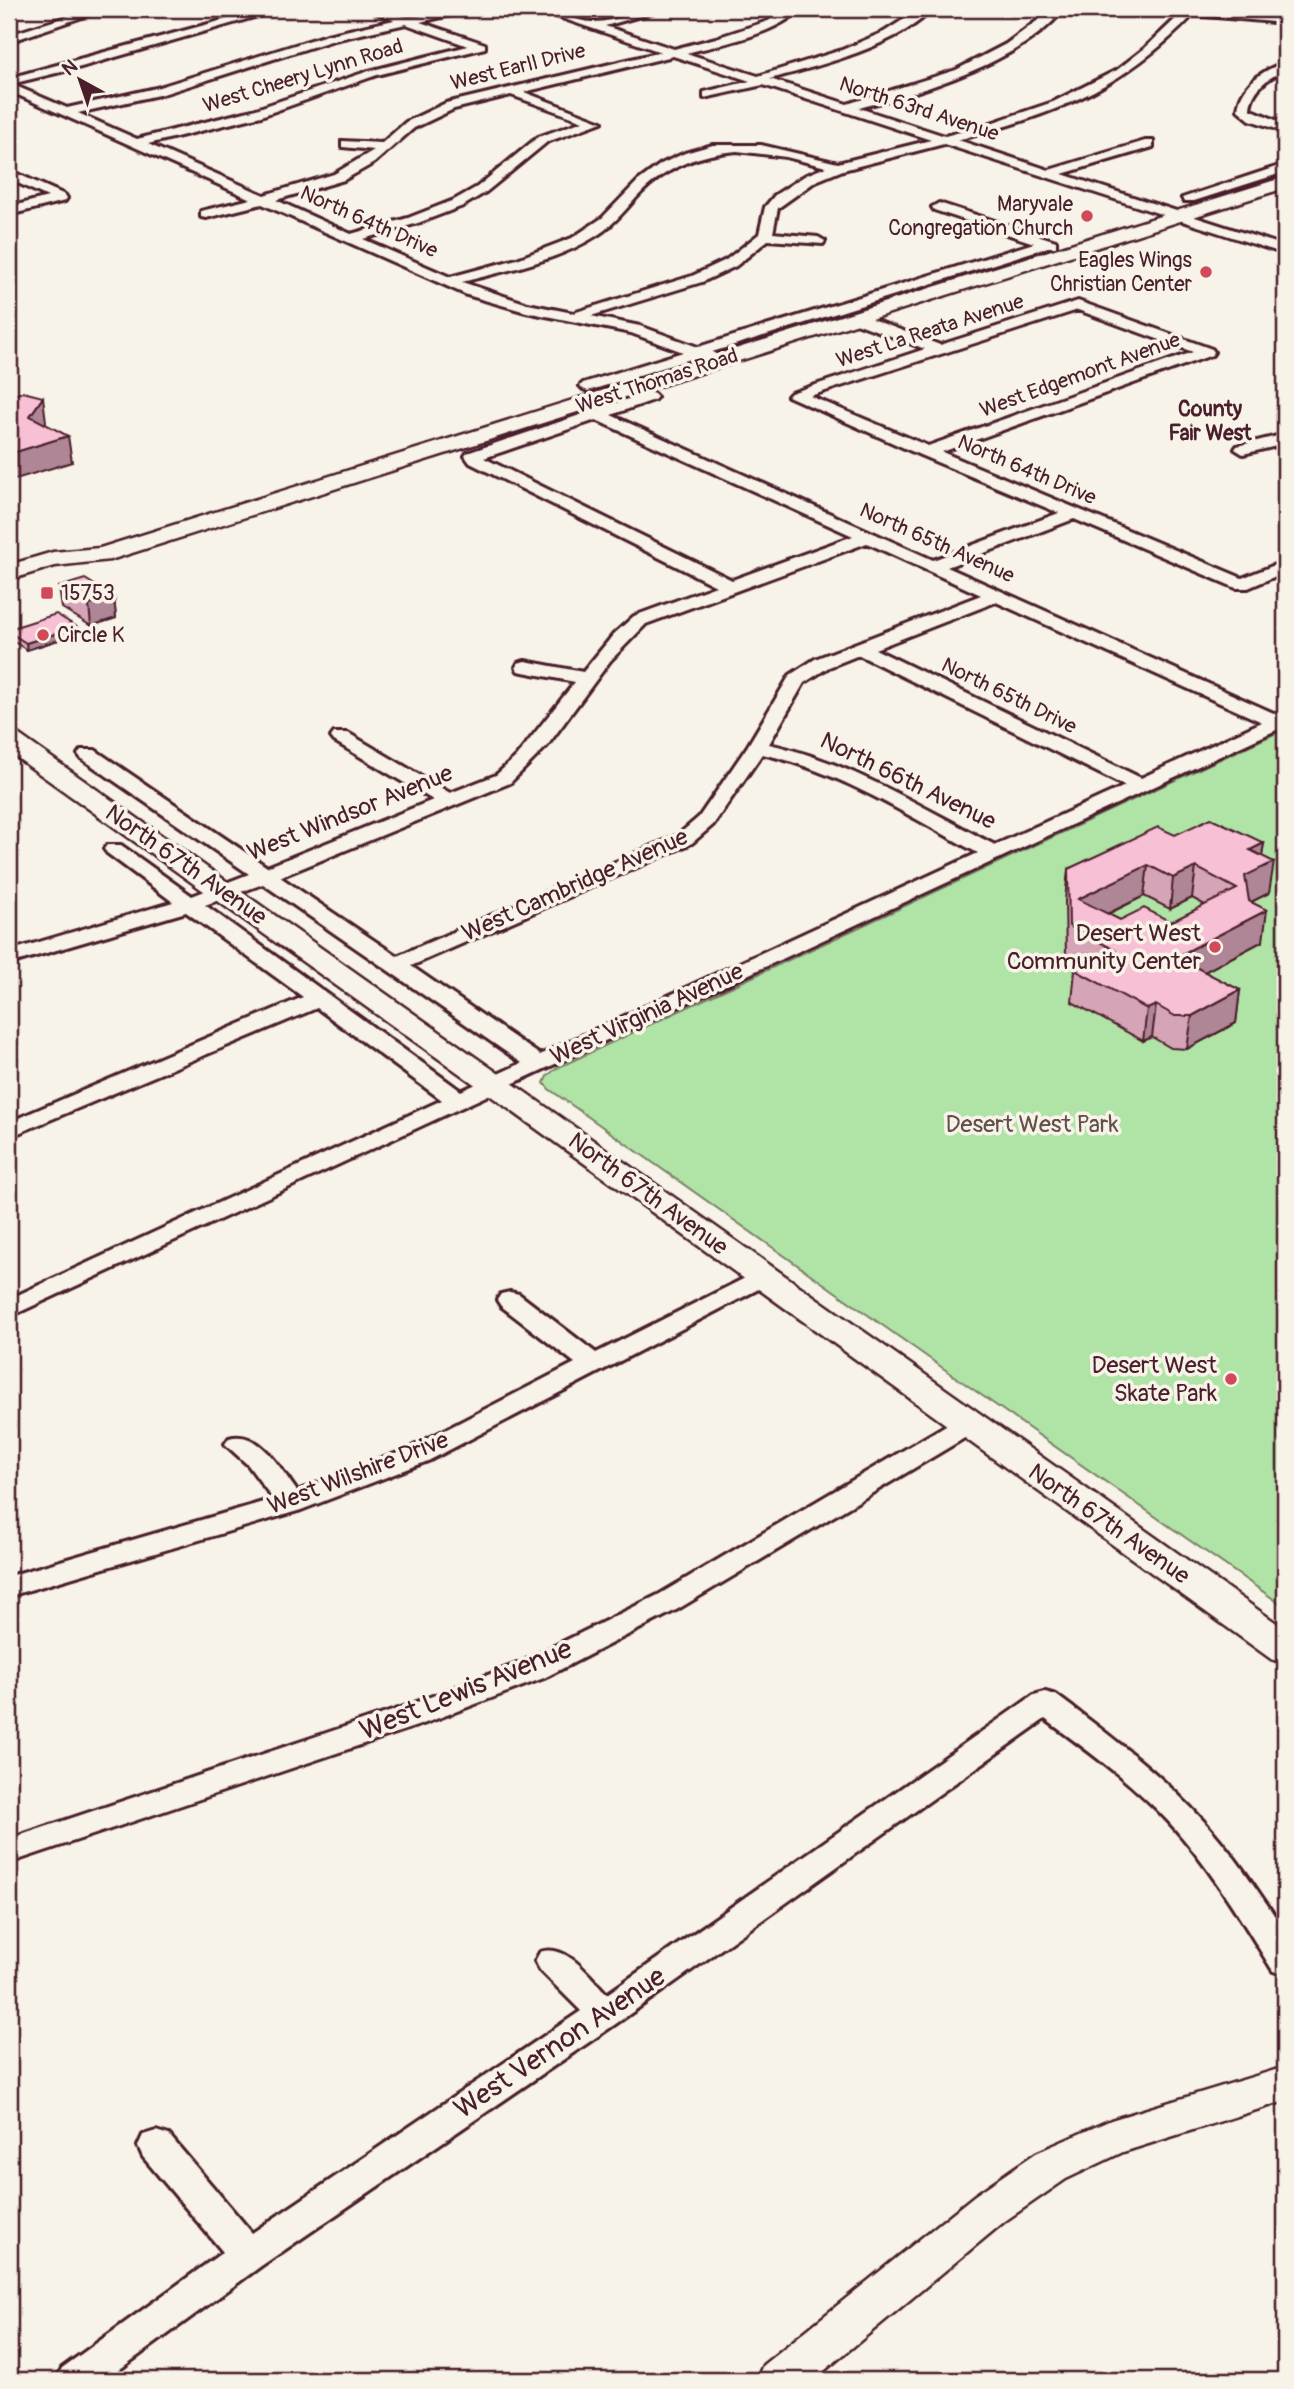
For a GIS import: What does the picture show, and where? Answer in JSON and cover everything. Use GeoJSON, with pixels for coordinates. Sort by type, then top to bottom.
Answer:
{"type":"FeatureCollection","features":[{"type":"Feature","properties":{"kind":"main road","name":"West Thomas Road"},"geometry":{"type":"LineString","coordinates":[[9,573],[53,559],[102,555],[1285,182]]}},
{"type":"Feature","properties":{"kind":"main road","name":"West Thomas Road"},"geometry":{"type":"LineString","coordinates":[[9,595],[80,572],[102,555]]}},
{"type":"Feature","properties":{"kind":"main road","name":"North 67th Avenue"},"geometry":{"type":"LineString","coordinates":[[9,740],[1285,1649]]}},
{"type":"Feature","properties":{"kind":"street"},"geometry":{"type":"LineString","coordinates":[[9,39],[101,9]]}},
{"type":"Feature","properties":{"kind":"street"},"geometry":{"type":"LineString","coordinates":[[9,81],[66,69],[179,33],[277,9]]}},
{"type":"Feature","properties":{"kind":"street"},"geometry":{"type":"LineString","coordinates":[[372,9],[407,21]]}},
{"type":"Feature","properties":{"kind":"street"},"geometry":{"type":"LineString","coordinates":[[66,112],[159,91],[309,43],[464,9]]}},
{"type":"Feature","properties":{"kind":"street","name":"North 63rd Avenue"},"geometry":{"type":"LineString","coordinates":[[540,9],[1285,250]]}},
{"type":"Feature","properties":{"kind":"street"},"geometry":{"type":"LineString","coordinates":[[593,26],[660,9]]}},
{"type":"Feature","properties":{"kind":"street","name":"West Earll Drive"},"geometry":{"type":"LineString","coordinates":[[206,214],[321,184],[352,171],[410,125],[450,106],[751,31],[772,23],[795,9]]}},
{"type":"Feature","properties":{"kind":"street"},"geometry":{"type":"LineString","coordinates":[[708,95],[860,49],[893,33],[927,9]]}},
{"type":"Feature","properties":{"kind":"street"},"geometry":{"type":"LineString","coordinates":[[847,108],[945,79],[987,61],[1037,28],[1059,9]]}},
{"type":"Feature","properties":{"kind":"street"},"geometry":{"type":"LineString","coordinates":[[572,317],[697,279],[731,263],[765,236],[772,207],[780,198],[811,178],[838,167],[1025,115],[1099,85],[1148,52],[1191,10],[1285,20]]}},
{"type":"Feature","properties":{"kind":"street"},"geometry":{"type":"LineString","coordinates":[[34,19],[59,24]]}},
{"type":"Feature","properties":{"kind":"street","name":"West Cheery Lynn Road"},"geometry":{"type":"LineString","coordinates":[[137,143],[257,114],[384,70],[481,47],[407,21]]}},
{"type":"Feature","properties":{"kind":"street"},"geometry":{"type":"LineString","coordinates":[[1244,110],[1247,95],[1270,72],[1285,66]]}},
{"type":"Feature","properties":{"kind":"street","name":"North 64th Drive"},"geometry":{"type":"LineString","coordinates":[[9,87],[447,282],[490,298],[635,330],[723,360]]}},
{"type":"Feature","properties":{"kind":"street"},"geometry":{"type":"LineString","coordinates":[[350,238],[446,209],[476,193],[541,140],[596,122],[509,90]]}},
{"type":"Feature","properties":{"kind":"street"},"geometry":{"type":"LineString","coordinates":[[1226,109],[1244,110],[1254,117],[1285,128]]}},
{"type":"Feature","properties":{"kind":"street"},"geometry":{"type":"LineString","coordinates":[[447,282],[519,262],[581,239],[607,223],[642,185],[684,157],[751,143],[838,167]]}},
{"type":"Feature","properties":{"kind":"street"},"geometry":{"type":"LineString","coordinates":[[345,144],[385,147]]}},
{"type":"Feature","properties":{"kind":"street"},"geometry":{"type":"LineString","coordinates":[[1051,173],[1149,144]]}},
{"type":"Feature","properties":{"kind":"street"},"geometry":{"type":"LineString","coordinates":[[1211,206],[1189,198],[1285,168]]}},
{"type":"Feature","properties":{"kind":"street"},"geometry":{"type":"LineString","coordinates":[[9,174],[61,198],[9,211]]}},
{"type":"Feature","properties":{"kind":"street"},"geometry":{"type":"LineString","coordinates":[[939,207],[1072,250]]}},
{"type":"Feature","properties":{"kind":"street"},"geometry":{"type":"LineString","coordinates":[[765,236],[818,241]]}},
{"type":"Feature","properties":{"kind":"street","name":"West Thomas Road"},"geometry":{"type":"LineString","coordinates":[[730,586],[474,456],[700,351],[1047,243]]}},
{"type":"Feature","properties":{"kind":"street","name":"West La Reata Avenue"},"geometry":{"type":"LineString","coordinates":[[796,397],[1078,305],[1208,352]]}},
{"type":"Feature","properties":{"kind":"street"},"geometry":{"type":"LineString","coordinates":[[856,318],[940,350]]}},
{"type":"Feature","properties":{"kind":"street","name":"West Edgemont Avenue"},"geometry":{"type":"LineString","coordinates":[[926,452],[1208,352]]}},
{"type":"Feature","properties":{"kind":"street","name":"West Thomas Road"},"geometry":{"type":"LineString","coordinates":[[587,402],[649,397]]}},
{"type":"Feature","properties":{"kind":"street","name":"North 64th Drive"},"geometry":{"type":"LineString","coordinates":[[796,397],[1242,584],[1285,566]]}},
{"type":"Feature","properties":{"kind":"street","name":"North 65th Avenue"},"geometry":{"type":"LineString","coordinates":[[587,402],[867,537],[1281,720]]}},
{"type":"Feature","properties":{"kind":"street"},"geometry":{"type":"LineString","coordinates":[[1243,449],[1285,439]]}},
{"type":"Feature","properties":{"kind":"street"},"geometry":{"type":"LineString","coordinates":[[933,566],[1072,514]]}},
{"type":"Feature","properties":{"kind":"street","name":"West Windsor Avenue"},"geometry":{"type":"LineString","coordinates":[[9,958],[224,892],[503,779],[530,756],[586,678],[621,636],[640,620],[867,537]]}},
{"type":"Feature","properties":{"kind":"street","name":"West Cambridge Avenue"},"geometry":{"type":"LineString","coordinates":[[395,965],[685,839],[706,821],[757,747],[797,680],[822,663],[997,595]]}},
{"type":"Feature","properties":{"kind":"street","name":"North 65th Drive"},"geometry":{"type":"LineString","coordinates":[[859,648],[1139,785]]}},
{"type":"Feature","properties":{"kind":"street"},"geometry":{"type":"LineString","coordinates":[[526,667],[586,678]]}},
{"type":"Feature","properties":{"kind":"street","name":"West Virginia Avenue"},"geometry":{"type":"LineString","coordinates":[[9,1309],[1281,720]]}},
{"type":"Feature","properties":{"kind":"street"},"geometry":{"type":"LineString","coordinates":[[341,737],[450,802]]}},
{"type":"Feature","properties":{"kind":"street","name":"North 66th Avenue"},"geometry":{"type":"LineString","coordinates":[[757,747],[802,757],[841,772],[994,853]]}},
{"type":"Feature","properties":{"kind":"street","name":"North 67th Avenue"},"geometry":{"type":"LineString","coordinates":[[88,754],[539,1064]]}},
{"type":"Feature","properties":{"kind":"street","name":"North 67th Avenue"},"geometry":{"type":"LineString","coordinates":[[114,849],[459,1101]]}},
{"type":"Feature","properties":{"kind":"street"},"geometry":{"type":"LineString","coordinates":[[9,1130],[318,999]]}},
{"type":"Feature","properties":{"kind":"street","name":"West Wilshire Drive"},"geometry":{"type":"LineString","coordinates":[[9,1586],[290,1503],[418,1455],[763,1277]]}},
{"type":"Feature","properties":{"kind":"street"},"geometry":{"type":"LineString","coordinates":[[510,1300],[592,1363]]}},
{"type":"Feature","properties":{"kind":"street","name":"West Lewis Avenue"},"geometry":{"type":"LineString","coordinates":[[9,1851],[412,1716],[533,1670],[668,1602],[968,1424]]}},
{"type":"Feature","properties":{"kind":"street"},"geometry":{"type":"LineString","coordinates":[[239,1444],[258,1460],[290,1503]]}},
{"type":"Feature","properties":{"kind":"street","name":"West Vernon Avenue"},"geometry":{"type":"LineString","coordinates":[[75,2380],[248,2255],[606,2014],[1045,1703],[1156,1790],[1196,1830],[1234,1882],[1285,1962]]}},
{"type":"Feature","properties":{"kind":"street"},"geometry":{"type":"LineString","coordinates":[[552,1961],[606,2014]]}},
{"type":"Feature","properties":{"kind":"street"},"geometry":{"type":"LineString","coordinates":[[779,2380],[989,2208],[1051,2166],[1111,2138],[1285,2084]]}},
{"type":"Feature","properties":{"kind":"street"},"geometry":{"type":"LineString","coordinates":[[156,2146],[248,2255]]}},
{"type":"Feature","properties":{"kind":"green space","name":"Desert West Park"},"geometry":{"type":"Polygon","coordinates":[[[1285,729],[1285,1607],[964,1383],[544,1083],[547,1076],[557,1068],[1285,729]]]}},
{"type":"Feature","properties":{"kind":"building"},"geometry":{"type":"Polygon","coordinates":[[[23,392],[43,397],[30,416],[68,436],[9,454],[9,396],[23,392]]]}},
{"type":"Feature","properties":{"kind":"building"},"geometry":{"type":"Polygon","coordinates":[[[85,579],[114,597],[89,605],[59,587],[85,579]]]}},
{"type":"Feature","properties":{"kind":"building"},"geometry":{"type":"Polygon","coordinates":[[[56,614],[77,627],[26,643],[9,632],[9,629],[56,614]]]}},
{"type":"Feature","properties":{"kind":"building"},"geometry":{"type":"Polygon","coordinates":[[[1211,818],[1264,843],[1250,850],[1274,862],[1245,876],[1249,901],[1267,910],[1176,957],[1240,990],[1192,1016],[1175,1016],[1156,1005],[1147,1009],[1075,970],[1115,950],[1069,926],[1068,869],[1158,827],[1175,835],[1211,818]],[[1148,865],[1078,899],[1120,920],[1144,908],[1171,922],[1237,889],[1196,867],[1173,878],[1148,865]]]}},
{"type":"Feature","properties":{"kind":"place","name":"Maryvale Congregation Church"},"geometry":{"type":"Point","coordinates":[1087,216]}},
{"type":"Feature","properties":{"kind":"place","name":"Eagles Wings Christian Center"},"geometry":{"type":"Point","coordinates":[1206,272]}},
{"type":"Feature","properties":{"kind":"place","name":"15753"},"geometry":{"type":"Point","coordinates":[47,593]}},
{"type":"Feature","properties":{"kind":"place","name":"Circle K"},"geometry":{"type":"Point","coordinates":[43,635]}},
{"type":"Feature","properties":{"kind":"place","name":"Desert West Community Center"},"geometry":{"type":"Point","coordinates":[1215,947]}},
{"type":"Feature","properties":{"kind":"place","name":"Desert West Skate Park"},"geometry":{"type":"Point","coordinates":[1231,1379]}},
{"type":"Feature","properties":{"kind":"district","name":"County Fair West"},"geometry":{"type":"Point","coordinates":[1210,421]}}]}
